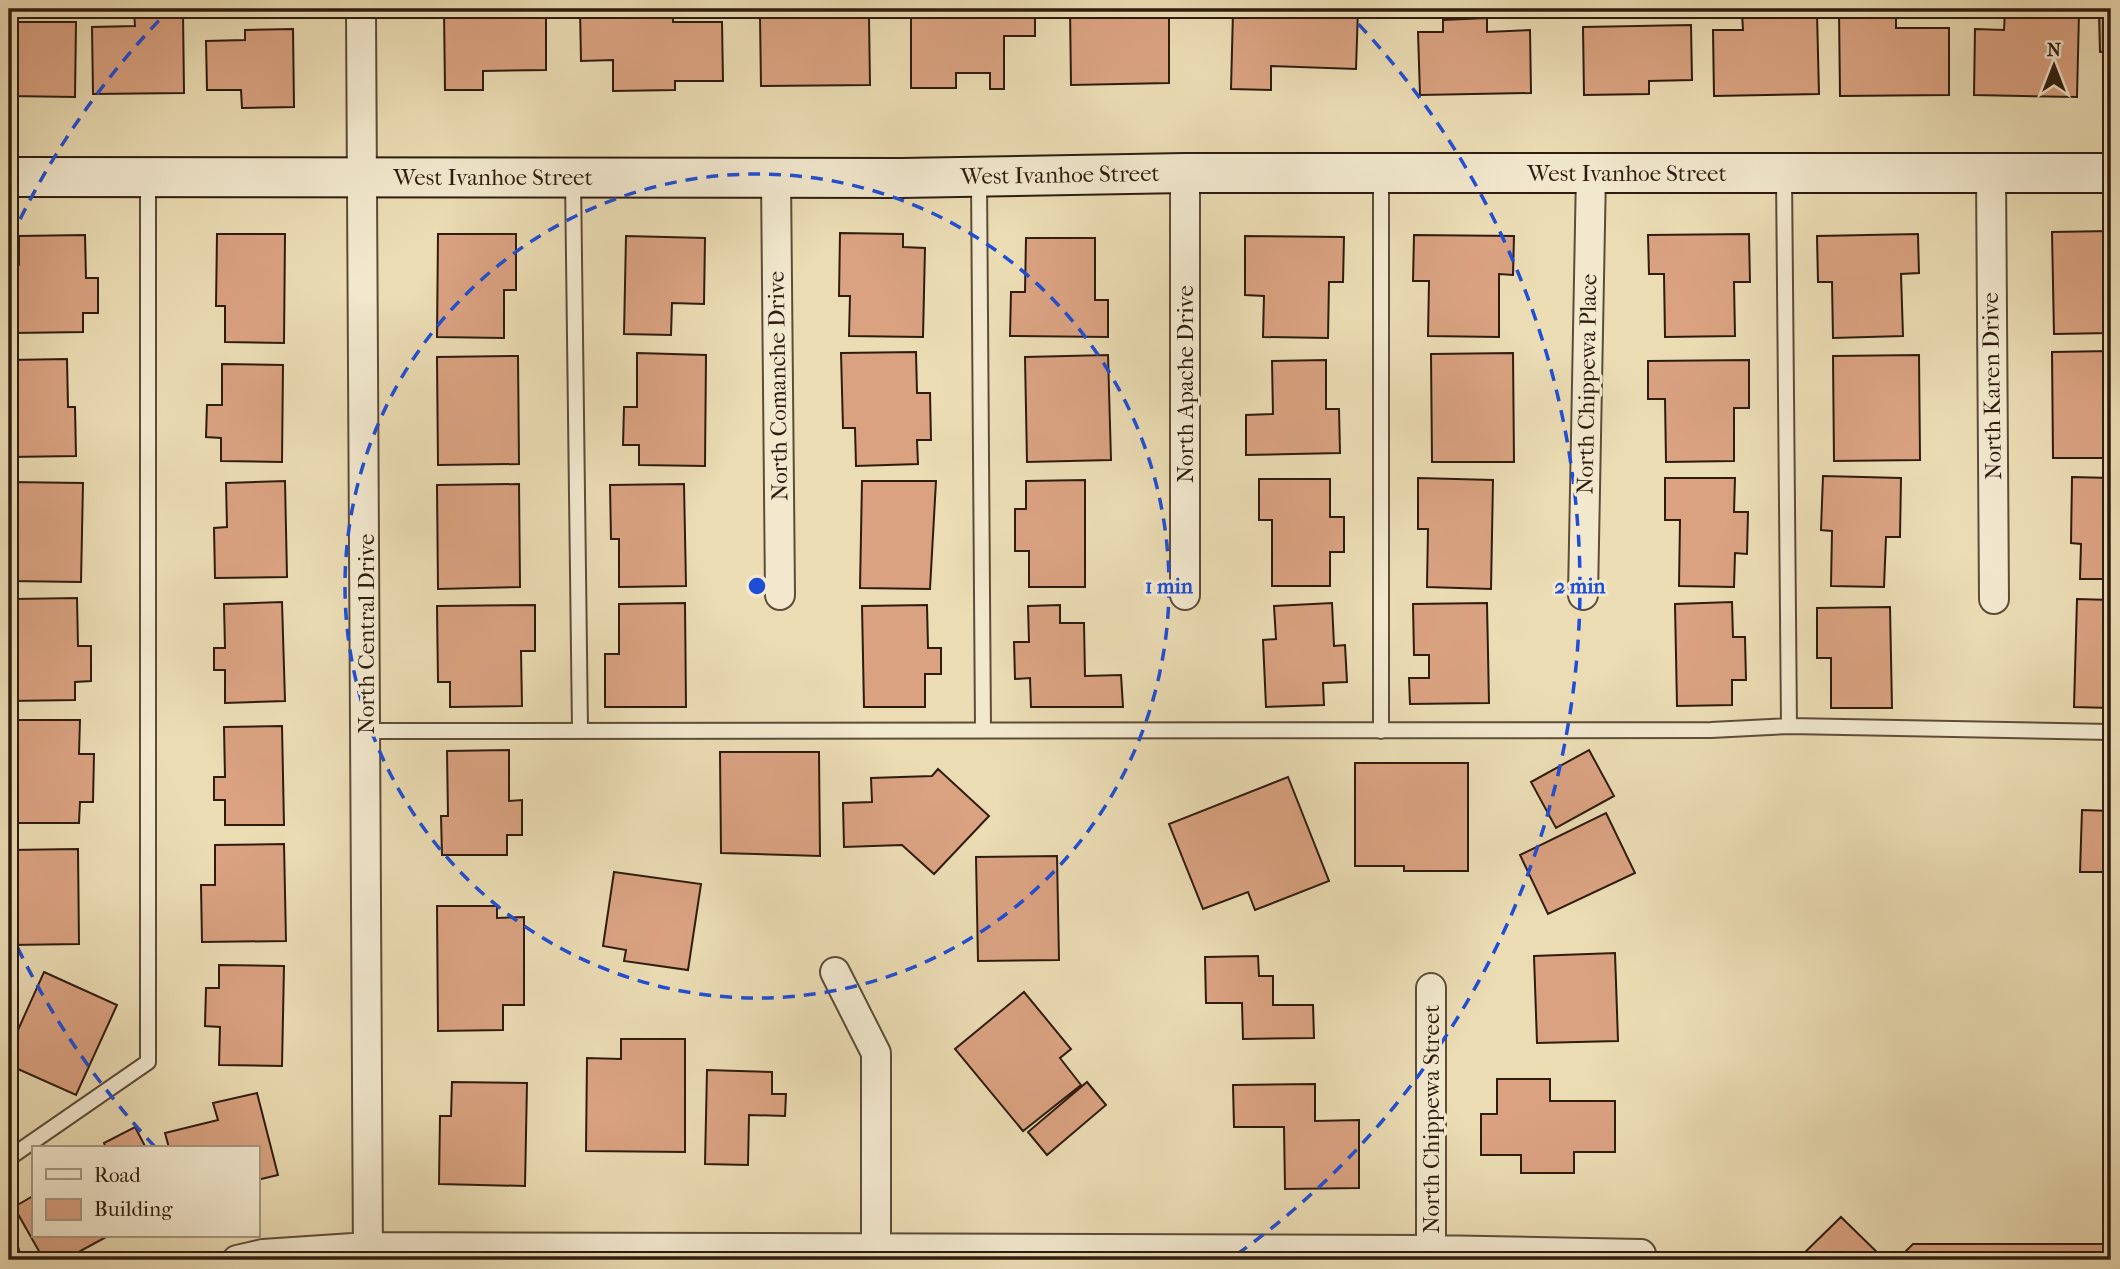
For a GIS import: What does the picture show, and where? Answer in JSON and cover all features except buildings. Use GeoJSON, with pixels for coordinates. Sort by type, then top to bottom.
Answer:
{"type":"FeatureCollection","features":[{"type":"Feature","properties":{"kind":"street","name":"North Central Drive"},"geometry":{"type":"LineString","coordinates":[[361,9],[368,1253]]}},
{"type":"Feature","properties":{"kind":"street","name":"West Ivanhoe Street"},"geometry":{"type":"LineString","coordinates":[[9,177],[776,178],[1185,173],[2111,173]]}},
{"type":"Feature","properties":{"kind":"street","name":"North Apache Drive"},"geometry":{"type":"LineString","coordinates":[[1185,173],[1185,595]]}},
{"type":"Feature","properties":{"kind":"street","name":"North Chippewa Place"},"geometry":{"type":"LineString","coordinates":[[1583,595],[1591,173]]}},
{"type":"Feature","properties":{"kind":"street","name":"North Karen Drive"},"geometry":{"type":"LineString","coordinates":[[1991,173],[1994,599]]}},
{"type":"Feature","properties":{"kind":"street","name":"North Comanche Drive"},"geometry":{"type":"LineString","coordinates":[[776,178],[780,595]]}},
{"type":"Feature","properties":{"kind":"street"},"geometry":{"type":"LineString","coordinates":[[835,972],[876,1053],[876,1250]]}},
{"type":"Feature","properties":{"kind":"street","name":"North Chippewa Street"},"geometry":{"type":"LineString","coordinates":[[1432,988],[1432,1250]]}},
{"type":"Feature","properties":{"kind":"street"},"geometry":{"type":"LineString","coordinates":[[237,1260],[263,1254],[876,1250],[1432,1250],[1641,1257]]}},
{"type":"Feature","properties":{"kind":"lane"},"geometry":{"type":"LineString","coordinates":[[1381,173],[1381,731]]}},
{"type":"Feature","properties":{"kind":"lane"},"geometry":{"type":"LineString","coordinates":[[1784,173],[1789,726]]}},
{"type":"Feature","properties":{"kind":"lane"},"geometry":{"type":"LineString","coordinates":[[9,1158],[148,1062],[148,177]]}},
{"type":"Feature","properties":{"kind":"lane"},"geometry":{"type":"LineString","coordinates":[[573,177],[580,730]]}},
{"type":"Feature","properties":{"kind":"lane"},"geometry":{"type":"LineString","coordinates":[[979,177],[983,730]]}},
{"type":"Feature","properties":{"kind":"lane"},"geometry":{"type":"LineString","coordinates":[[367,731],[1711,730],[1789,726],[2111,732]]}}]}
